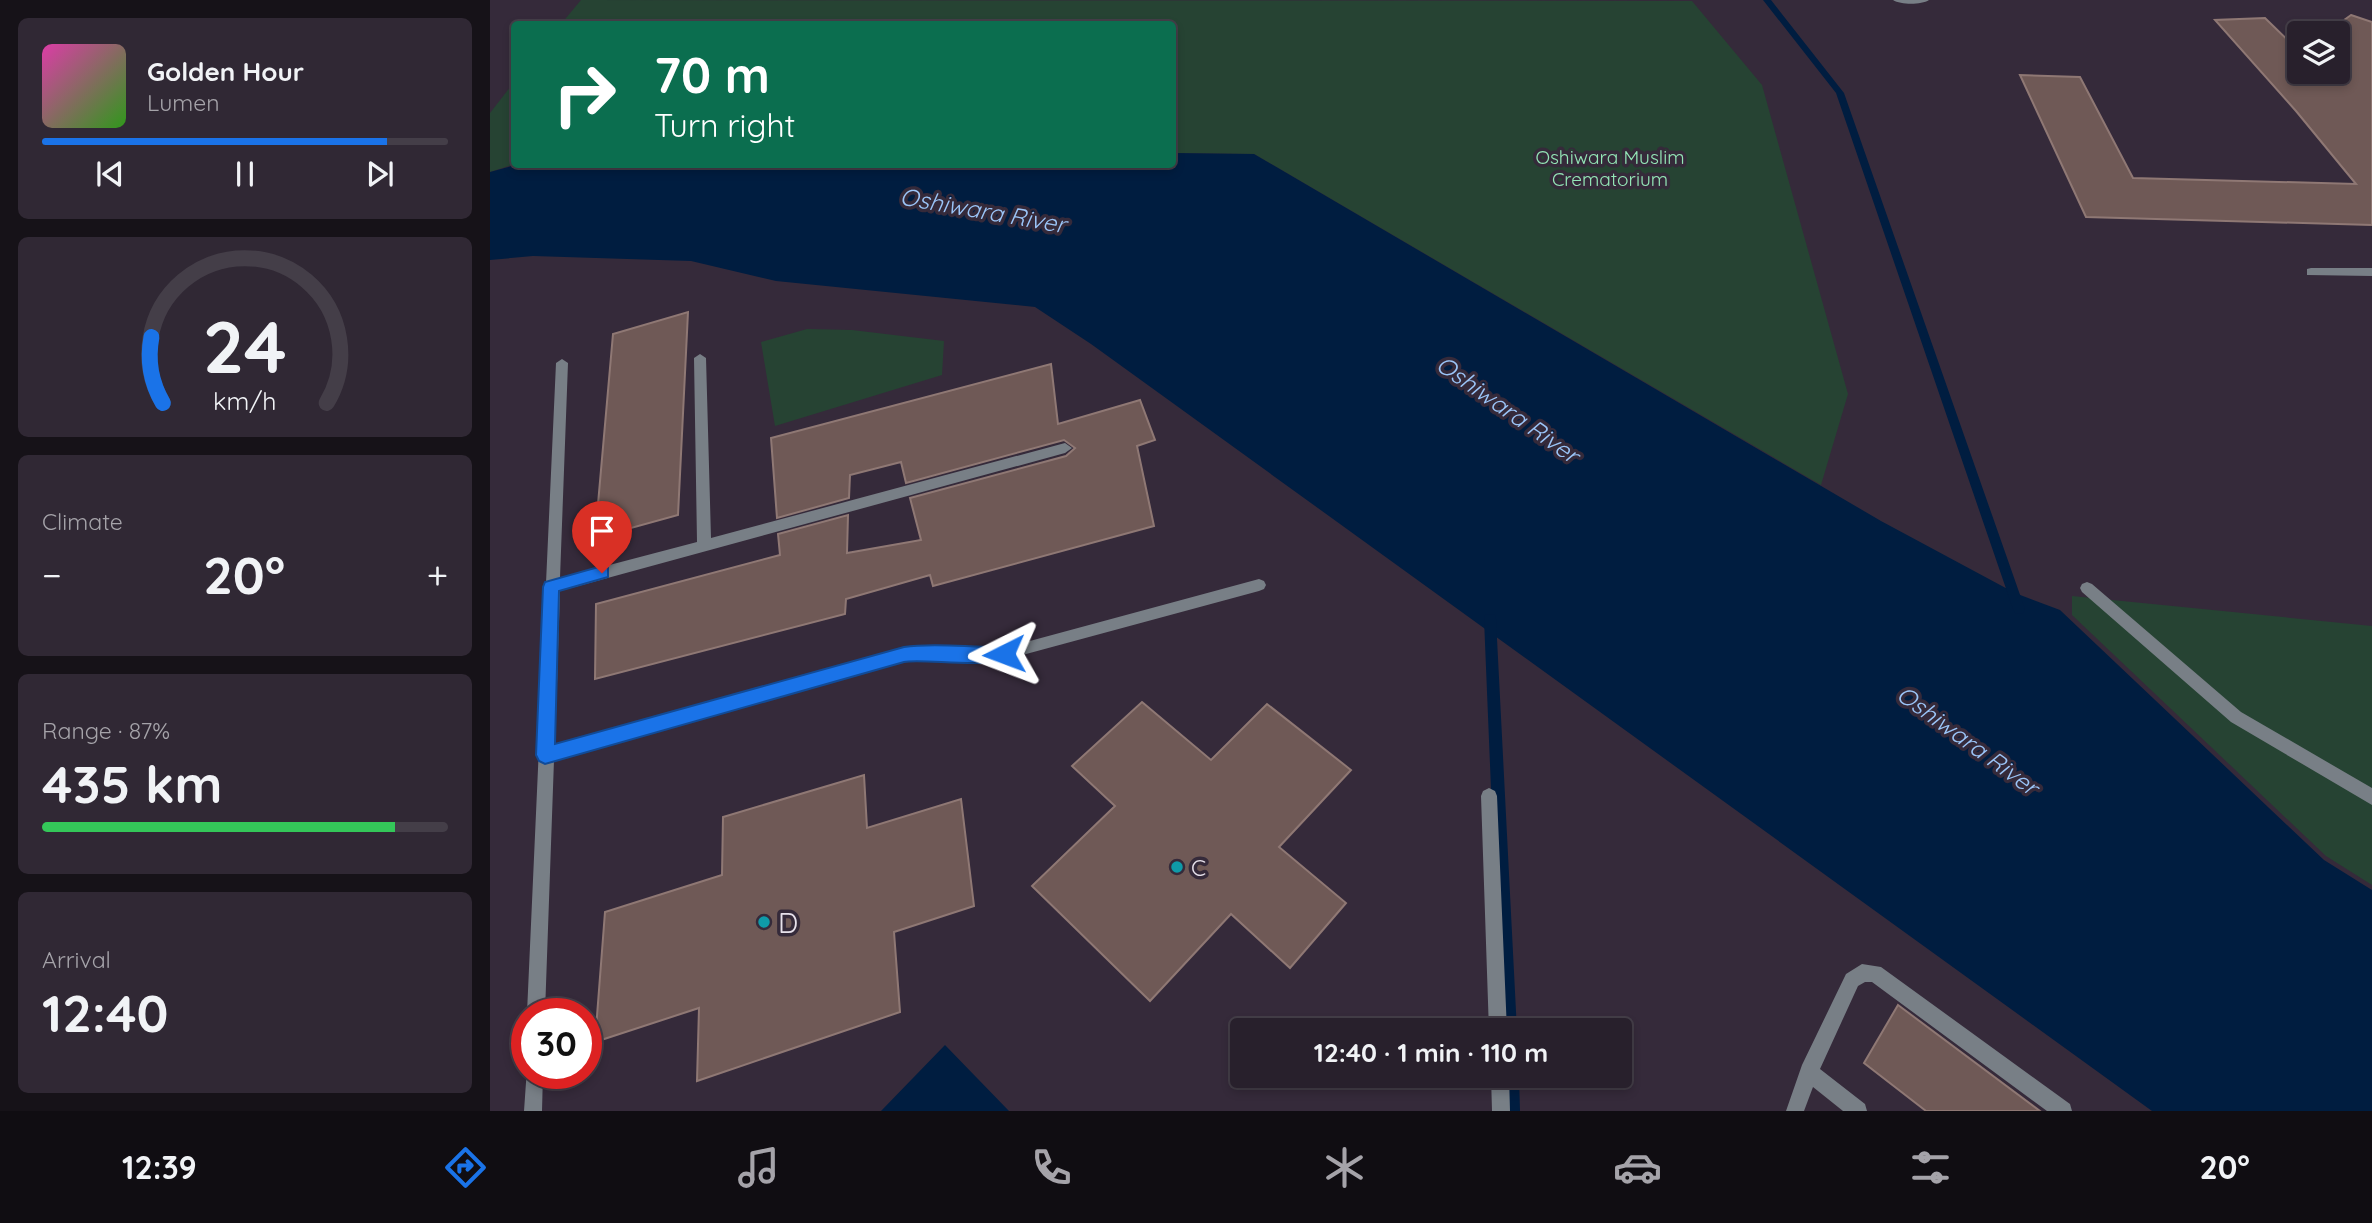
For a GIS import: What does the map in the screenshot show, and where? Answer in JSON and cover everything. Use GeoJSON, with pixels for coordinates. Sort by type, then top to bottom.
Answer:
{"type":"FeatureCollection","features":[{"type":"Feature","properties":{"kind":"street"},"geometry":{"type":"LineString","coordinates":[[1898,0],[1924,0]]}},
{"type":"Feature","properties":{"kind":"street"},"geometry":{"type":"LineString","coordinates":[[2311,272],[2372,272]]}},
{"type":"Feature","properties":{"kind":"street"},"geometry":{"type":"LineString","coordinates":[[700,358],[704,545]]}},
{"type":"Feature","properties":{"kind":"street"},"geometry":{"type":"LineString","coordinates":[[537,998],[562,363]]}},
{"type":"Feature","properties":{"kind":"street"},"geometry":{"type":"LineString","coordinates":[[551,587],[1065,448]]}},
{"type":"Feature","properties":{"kind":"street"},"geometry":{"type":"LineString","coordinates":[[545,755],[904,654],[922,651],[967,656],[1004,654],[1259,584]]}},
{"type":"Feature","properties":{"kind":"street"},"geometry":{"type":"LineString","coordinates":[[2087,588],[2236,718],[2372,797]]}},
{"type":"Feature","properties":{"kind":"street"},"geometry":{"type":"LineString","coordinates":[[1489,796],[1498,1018]]}},
{"type":"Feature","properties":{"kind":"street"},"geometry":{"type":"LineString","coordinates":[[1796,1111],[1809,1072],[1852,979],[1862,973],[1875,973],[2063,1111]]}},
{"type":"Feature","properties":{"kind":"street"},"geometry":{"type":"LineString","coordinates":[[1809,1072],[1858,1111]]}},
{"type":"Feature","properties":{"kind":"street"},"geometry":{"type":"LineString","coordinates":[[1500,1088],[1501,1111]]}},
{"type":"Feature","properties":{"kind":"street"},"geometry":{"type":"LineString","coordinates":[[533,1111],[534,1089]]}},
{"type":"Feature","properties":{"kind":"green space","name":"Oshiwara Muslim Crematorium"},"geometry":{"type":"Polygon","coordinates":[[[581,0],[1692,1],[1762,85],[1848,394],[1821,485],[1254,154],[1176,153],[1176,21],[564,21],[581,0]]]}},
{"type":"Feature","properties":{"kind":"green space"},"geometry":{"type":"Polygon","coordinates":[[[511,86],[511,165],[490,172],[490,113],[511,86]]]}},
{"type":"Feature","properties":{"kind":"green space"},"geometry":{"type":"Polygon","coordinates":[[[807,329],[852,330],[944,341],[942,375],[775,426],[761,342],[807,329]]]}},
{"type":"Feature","properties":{"kind":"green space"},"geometry":{"type":"Polygon","coordinates":[[[2072,596],[2372,626],[2372,885],[2326,856],[2072,615],[2072,596]]]}},
{"type":"Feature","properties":{"kind":"water","name":"Oshiwara River"},"geometry":{"type":"Polygon","coordinates":[[[1176,153],[1254,154],[1881,521],[2015,593],[2060,610],[2324,860],[2372,890],[2372,1111],[2152,1111],[1091,344],[1035,307],[776,281],[691,261],[533,256],[490,260],[490,172],[511,166],[1176,168],[1176,153]]]}},
{"type":"Feature","properties":{"kind":"water"},"geometry":{"type":"Polygon","coordinates":[[[945,1045],[1009,1111],[881,1111],[945,1045]]]}},
{"type":"Feature","properties":{"kind":"building"},"geometry":{"type":"Polygon","coordinates":[[[2351,15],[2372,22],[2372,225],[2086,217],[2020,75],[2080,77],[2133,178],[2356,184],[2215,20],[2265,18],[2287,39],[2287,84],[2350,84],[2350,21],[2343,21],[2351,15]]]}},
{"type":"Feature","properties":{"kind":"building"},"geometry":{"type":"Polygon","coordinates":[[[688,312],[678,515],[595,538],[613,334],[688,312]]]}},
{"type":"Feature","properties":{"kind":"building"},"geometry":{"type":"Polygon","coordinates":[[[1051,364],[1058,424],[1140,400],[1155,440],[1137,446],[1154,526],[933,586],[930,575],[846,599],[845,614],[595,679],[596,604],[780,555],[778,534],[848,515],[847,553],[921,540],[910,498],[1066,456],[1075,448],[1064,440],[906,483],[901,462],[850,475],[849,498],[777,518],[771,438],[1051,364]]]}},
{"type":"Feature","properties":{"kind":"building","name":"C"},"geometry":{"type":"Polygon","coordinates":[[[1142,702],[1211,760],[1267,704],[1351,770],[1279,847],[1346,903],[1290,968],[1231,914],[1150,1001],[1032,886],[1115,806],[1072,766],[1142,702]]]}},
{"type":"Feature","properties":{"kind":"building","name":"D"},"geometry":{"type":"Polygon","coordinates":[[[864,775],[867,828],[961,799],[974,906],[894,932],[900,1012],[697,1081],[699,1008],[602,1040],[602,998],[598,998],[605,912],[722,875],[723,817],[864,775]]]}},
{"type":"Feature","properties":{"kind":"building"},"geometry":{"type":"Polygon","coordinates":[[[1898,1005],[2040,1111],[1926,1111],[1864,1063],[1898,1005]]]}},
{"type":"Feature","properties":{"kind":"waterway"},"geometry":{"type":"LineString","coordinates":[[1767,0],[1840,93],[2019,609]]}},
{"type":"Feature","properties":{"kind":"waterway"},"geometry":{"type":"LineString","coordinates":[[1490,619],[1508,1018]]}},
{"type":"Feature","properties":{"kind":"waterway"},"geometry":{"type":"LineString","coordinates":[[1511,1088],[1512,1111]]}},
{"type":"Feature","properties":{"kind":"place","name":"C"},"geometry":{"type":"Point","coordinates":[1177,867]}},
{"type":"Feature","properties":{"kind":"place","name":"D"},"geometry":{"type":"Point","coordinates":[764,922]}},
{"type":"Feature","properties":{"kind":"route"},"geometry":{"type":"LineString","coordinates":[[602,573],[551,587],[545,755],[904,654],[922,651],[967,656],[1004,654]]}}]}
